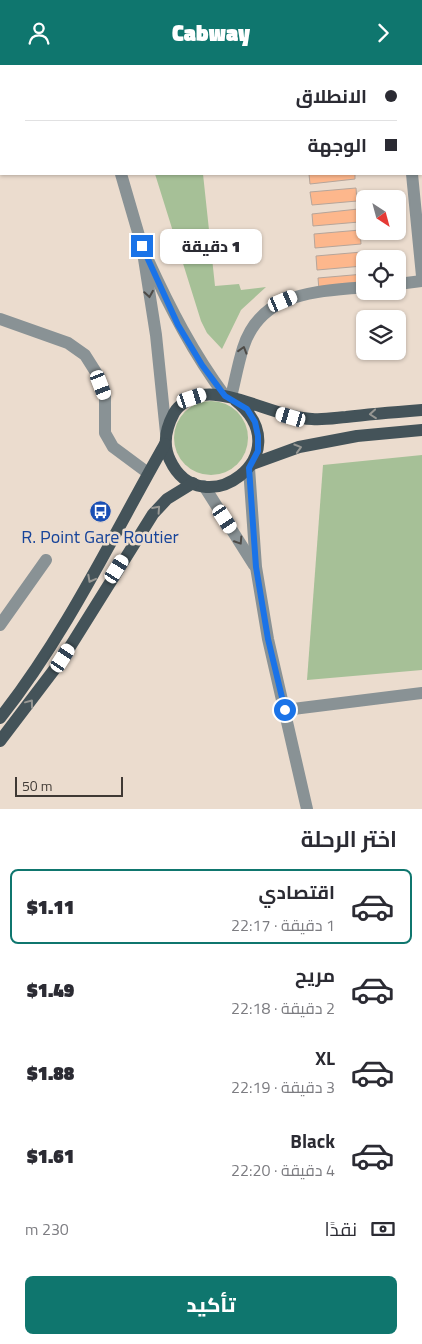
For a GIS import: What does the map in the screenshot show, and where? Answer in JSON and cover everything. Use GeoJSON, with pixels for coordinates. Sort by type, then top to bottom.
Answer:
{"type":"FeatureCollection","features":[{"type":"Feature","properties":{"kind":"main road"},"geometry":{"type":"LineString","coordinates":[[0,717],[50,648],[78,605],[166,438],[175,412],[192,398],[203,395],[230,398],[291,417],[313,419],[422,410]]}},
{"type":"Feature","properties":{"kind":"main road"},"geometry":{"type":"LineString","coordinates":[[230,398],[247,409],[255,422],[258,436],[258,451],[251,466]]}},
{"type":"Feature","properties":{"kind":"main road"},"geometry":{"type":"LineString","coordinates":[[0,741],[63,658],[153,514],[166,499],[199,485],[219,486],[234,482],[251,466],[299,447],[358,436],[422,430]]}},
{"type":"Feature","properties":{"kind":"main road"},"geometry":{"type":"LineString","coordinates":[[166,438],[172,465],[179,474],[199,485]]}},
{"type":"Feature","properties":{"kind":"street"},"geometry":{"type":"LineString","coordinates":[[121,175],[142,246],[158,353],[166,438]]}},
{"type":"Feature","properties":{"kind":"street"},"geometry":{"type":"LineString","coordinates":[[412,175],[422,276]]}},
{"type":"Feature","properties":{"kind":"street"},"geometry":{"type":"LineString","coordinates":[[142,246],[178,325],[202,365],[230,398]]}},
{"type":"Feature","properties":{"kind":"street"},"geometry":{"type":"LineString","coordinates":[[406,283],[422,281]]}},
{"type":"Feature","properties":{"kind":"street"},"geometry":{"type":"LineString","coordinates":[[230,398],[248,337],[269,310],[283,301],[307,293],[356,288]]}},
{"type":"Feature","properties":{"kind":"street"},"geometry":{"type":"LineString","coordinates":[[0,319],[68,343],[85,355],[97,374],[105,396],[105,433],[112,447],[148,473]]}},
{"type":"Feature","properties":{"kind":"street"},"geometry":{"type":"LineString","coordinates":[[251,466],[256,567],[268,639],[307,809]]}},
{"type":"Feature","properties":{"kind":"street"},"geometry":{"type":"LineString","coordinates":[[199,485],[256,567]]}},
{"type":"Feature","properties":{"kind":"street"},"geometry":{"type":"LineString","coordinates":[[0,625],[46,560]]}},
{"type":"Feature","properties":{"kind":"street"},"geometry":{"type":"LineString","coordinates":[[285,710],[422,693]]}},
{"type":"Feature","properties":{"kind":"street"},"geometry":{"type":"LineString","coordinates":[[0,717],[11,728]]}},
{"type":"Feature","properties":{"kind":"green space"},"geometry":{"type":"Polygon","coordinates":[[[155,175],[203,175],[215,286],[239,284],[241,290],[266,287],[241,310],[222,349],[207,333],[201,321],[155,175]]]}},
{"type":"Feature","properties":{"kind":"green space"},"geometry":{"type":"Polygon","coordinates":[[[211,401],[225,404],[237,412],[245,424],[248,438],[245,452],[237,464],[225,472],[211,475],[197,472],[185,464],[177,452],[174,438],[177,424],[185,412],[197,404],[211,401]]]}},
{"type":"Feature","properties":{"kind":"green space"},"geometry":{"type":"Polygon","coordinates":[[[422,455],[422,670],[307,680],[323,465],[422,455]]]}},
{"type":"Feature","properties":{"kind":"building"},"geometry":{"type":"Polygon","coordinates":[[[309,175],[355,175],[355,179],[310,184],[309,175]]]}},
{"type":"Feature","properties":{"kind":"building"},"geometry":{"type":"Polygon","coordinates":[[[356,188],[356,201],[312,205],[310,192],[356,188]]]}},
{"type":"Feature","properties":{"kind":"building"},"geometry":{"type":"Polygon","coordinates":[[[356,209],[356,222],[313,226],[312,214],[356,209]]]}},
{"type":"Feature","properties":{"kind":"building"},"geometry":{"type":"Polygon","coordinates":[[[356,230],[356,240],[361,240],[361,244],[315,248],[314,234],[356,230]]]}},
{"type":"Feature","properties":{"kind":"building"},"geometry":{"type":"Polygon","coordinates":[[[356,253],[356,267],[317,270],[316,256],[356,253]]]}},
{"type":"Feature","properties":{"kind":"building"},"geometry":{"type":"Polygon","coordinates":[[[356,275],[356,286],[319,290],[318,278],[356,275]]]}},
{"type":"Feature","properties":{"kind":"place","name":"R. Point Gare Routier"},"geometry":{"type":"Point","coordinates":[100,511]}},
{"type":"Feature","properties":{"kind":"route"},"geometry":{"type":"LineString","coordinates":[[142,246],[178,325],[202,365],[225,396],[231,397],[247,409],[255,422],[258,436],[258,451],[249,468],[256,567],[268,639],[285,710]]}}]}
